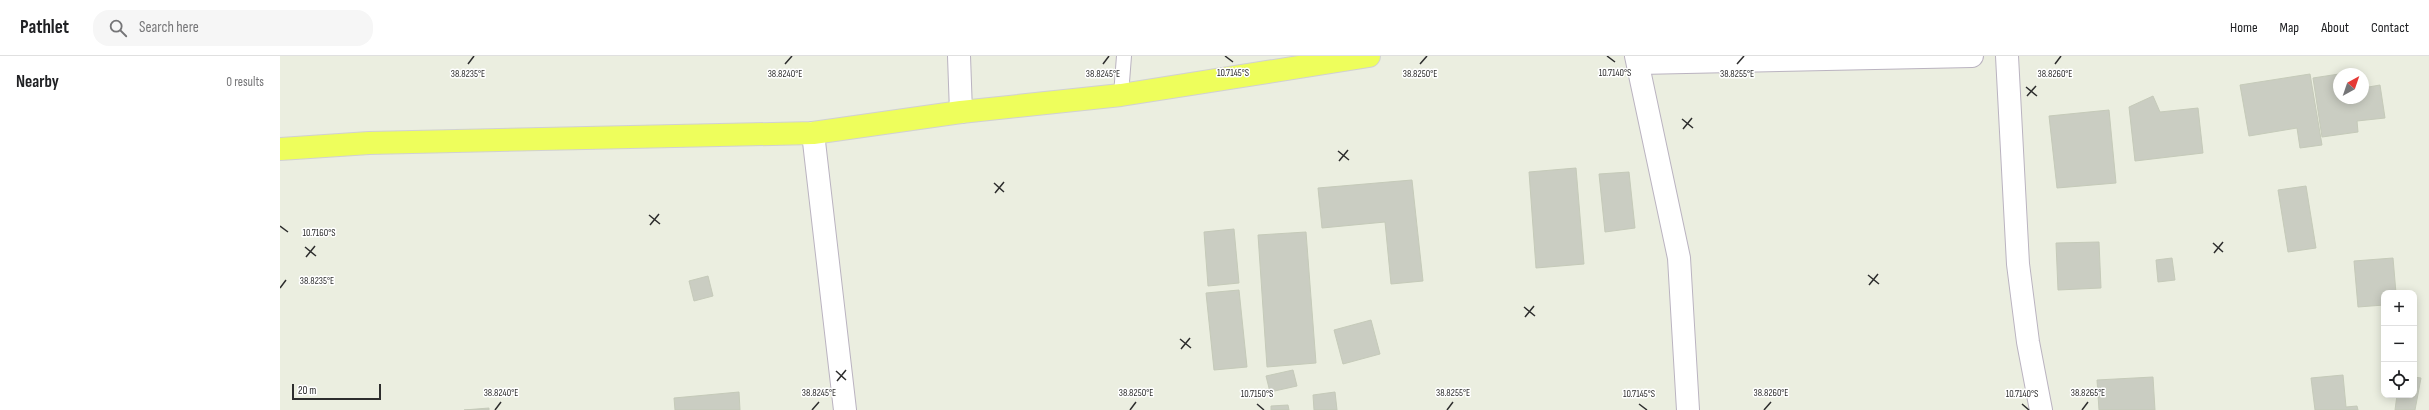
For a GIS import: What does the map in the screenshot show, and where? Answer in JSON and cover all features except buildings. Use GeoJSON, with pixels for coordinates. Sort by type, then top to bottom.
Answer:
{"type":"FeatureCollection","features":[{"type":"Feature","properties":{"kind":"highway"},"geometry":{"type":"LineString","coordinates":[[280,149],[369,143],[813,133],[961,112],[1121,95],[1369,56]]}},
{"type":"Feature","properties":{"kind":"street"},"geometry":{"type":"LineString","coordinates":[[959,56],[961,112]]}},
{"type":"Feature","properties":{"kind":"street"},"geometry":{"type":"LineString","coordinates":[[1688,410],[1680,258],[1638,60],[1972,56]]}},
{"type":"Feature","properties":{"kind":"street"},"geometry":{"type":"LineString","coordinates":[[2007,56],[2018,264],[2028,342],[2041,410]]}},
{"type":"Feature","properties":{"kind":"street"},"geometry":{"type":"LineString","coordinates":[[813,133],[845,410]]}},
{"type":"Feature","properties":{"kind":"lane"},"geometry":{"type":"LineString","coordinates":[[1121,95],[1124,56]]}}]}
